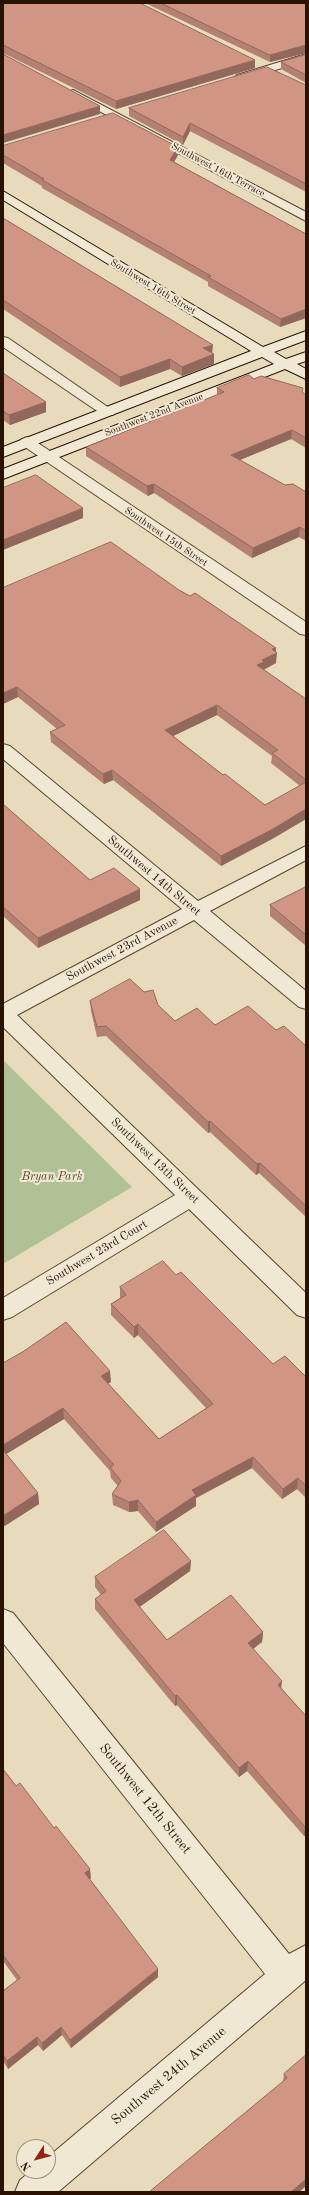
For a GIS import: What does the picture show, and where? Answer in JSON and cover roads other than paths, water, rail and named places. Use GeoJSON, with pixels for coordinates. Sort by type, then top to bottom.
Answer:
{"type":"FeatureCollection","features":[{"type":"Feature","properties":{"kind":"street"},"geometry":{"type":"LineString","coordinates":[[230,80],[306,57]]}},
{"type":"Feature","properties":{"kind":"street"},"geometry":{"type":"LineString","coordinates":[[258,61],[281,77]]}},
{"type":"Feature","properties":{"kind":"street","name":"Southwest 16th Terrace"},"geometry":{"type":"LineString","coordinates":[[59,85],[306,217]]}},
{"type":"Feature","properties":{"kind":"street"},"geometry":{"type":"LineString","coordinates":[[101,120],[131,111]]}},
{"type":"Feature","properties":{"kind":"street","name":"Southwest 16th Street"},"geometry":{"type":"LineString","coordinates":[[3,195],[262,352],[306,375]]}},
{"type":"Feature","properties":{"kind":"street","name":"Southwest 22nd Avenue"},"geometry":{"type":"LineString","coordinates":[[3,452],[306,335]]}},
{"type":"Feature","properties":{"kind":"street"},"geometry":{"type":"LineString","coordinates":[[3,341],[108,412]]}},
{"type":"Feature","properties":{"kind":"street","name":"Southwest 22nd Avenue"},"geometry":{"type":"LineString","coordinates":[[3,474],[306,356]]}},
{"type":"Feature","properties":{"kind":"street","name":"Southwest 15th Street"},"geometry":{"type":"LineString","coordinates":[[27,442],[47,457],[306,630]]}},
{"type":"Feature","properties":{"kind":"street","name":"Southwest 14th Street"},"geometry":{"type":"LineString","coordinates":[[3,750],[306,1002]]}},
{"type":"Feature","properties":{"kind":"street","name":"Southwest 23rd Avenue"},"geometry":{"type":"LineString","coordinates":[[3,1014],[306,852]]}},
{"type":"Feature","properties":{"kind":"street","name":"Southwest 13th Street"},"geometry":{"type":"LineString","coordinates":[[3,1014],[306,1308]]}},
{"type":"Feature","properties":{"kind":"street","name":"Southwest 23rd Court"},"geometry":{"type":"LineString","coordinates":[[3,1310],[191,1196]]}},
{"type":"Feature","properties":{"kind":"street","name":"Southwest 12th Street"},"geometry":{"type":"LineString","coordinates":[[3,1622],[296,1968]]}},
{"type":"Feature","properties":{"kind":"street","name":"Southwest 24th Avenue"},"geometry":{"type":"LineString","coordinates":[[32,2192],[296,1968]]}},
{"type":"Feature","properties":{"kind":"park label","name":"Bryan Park"},"geometry":{"type":"Point","coordinates":[52,1177]}}]}
